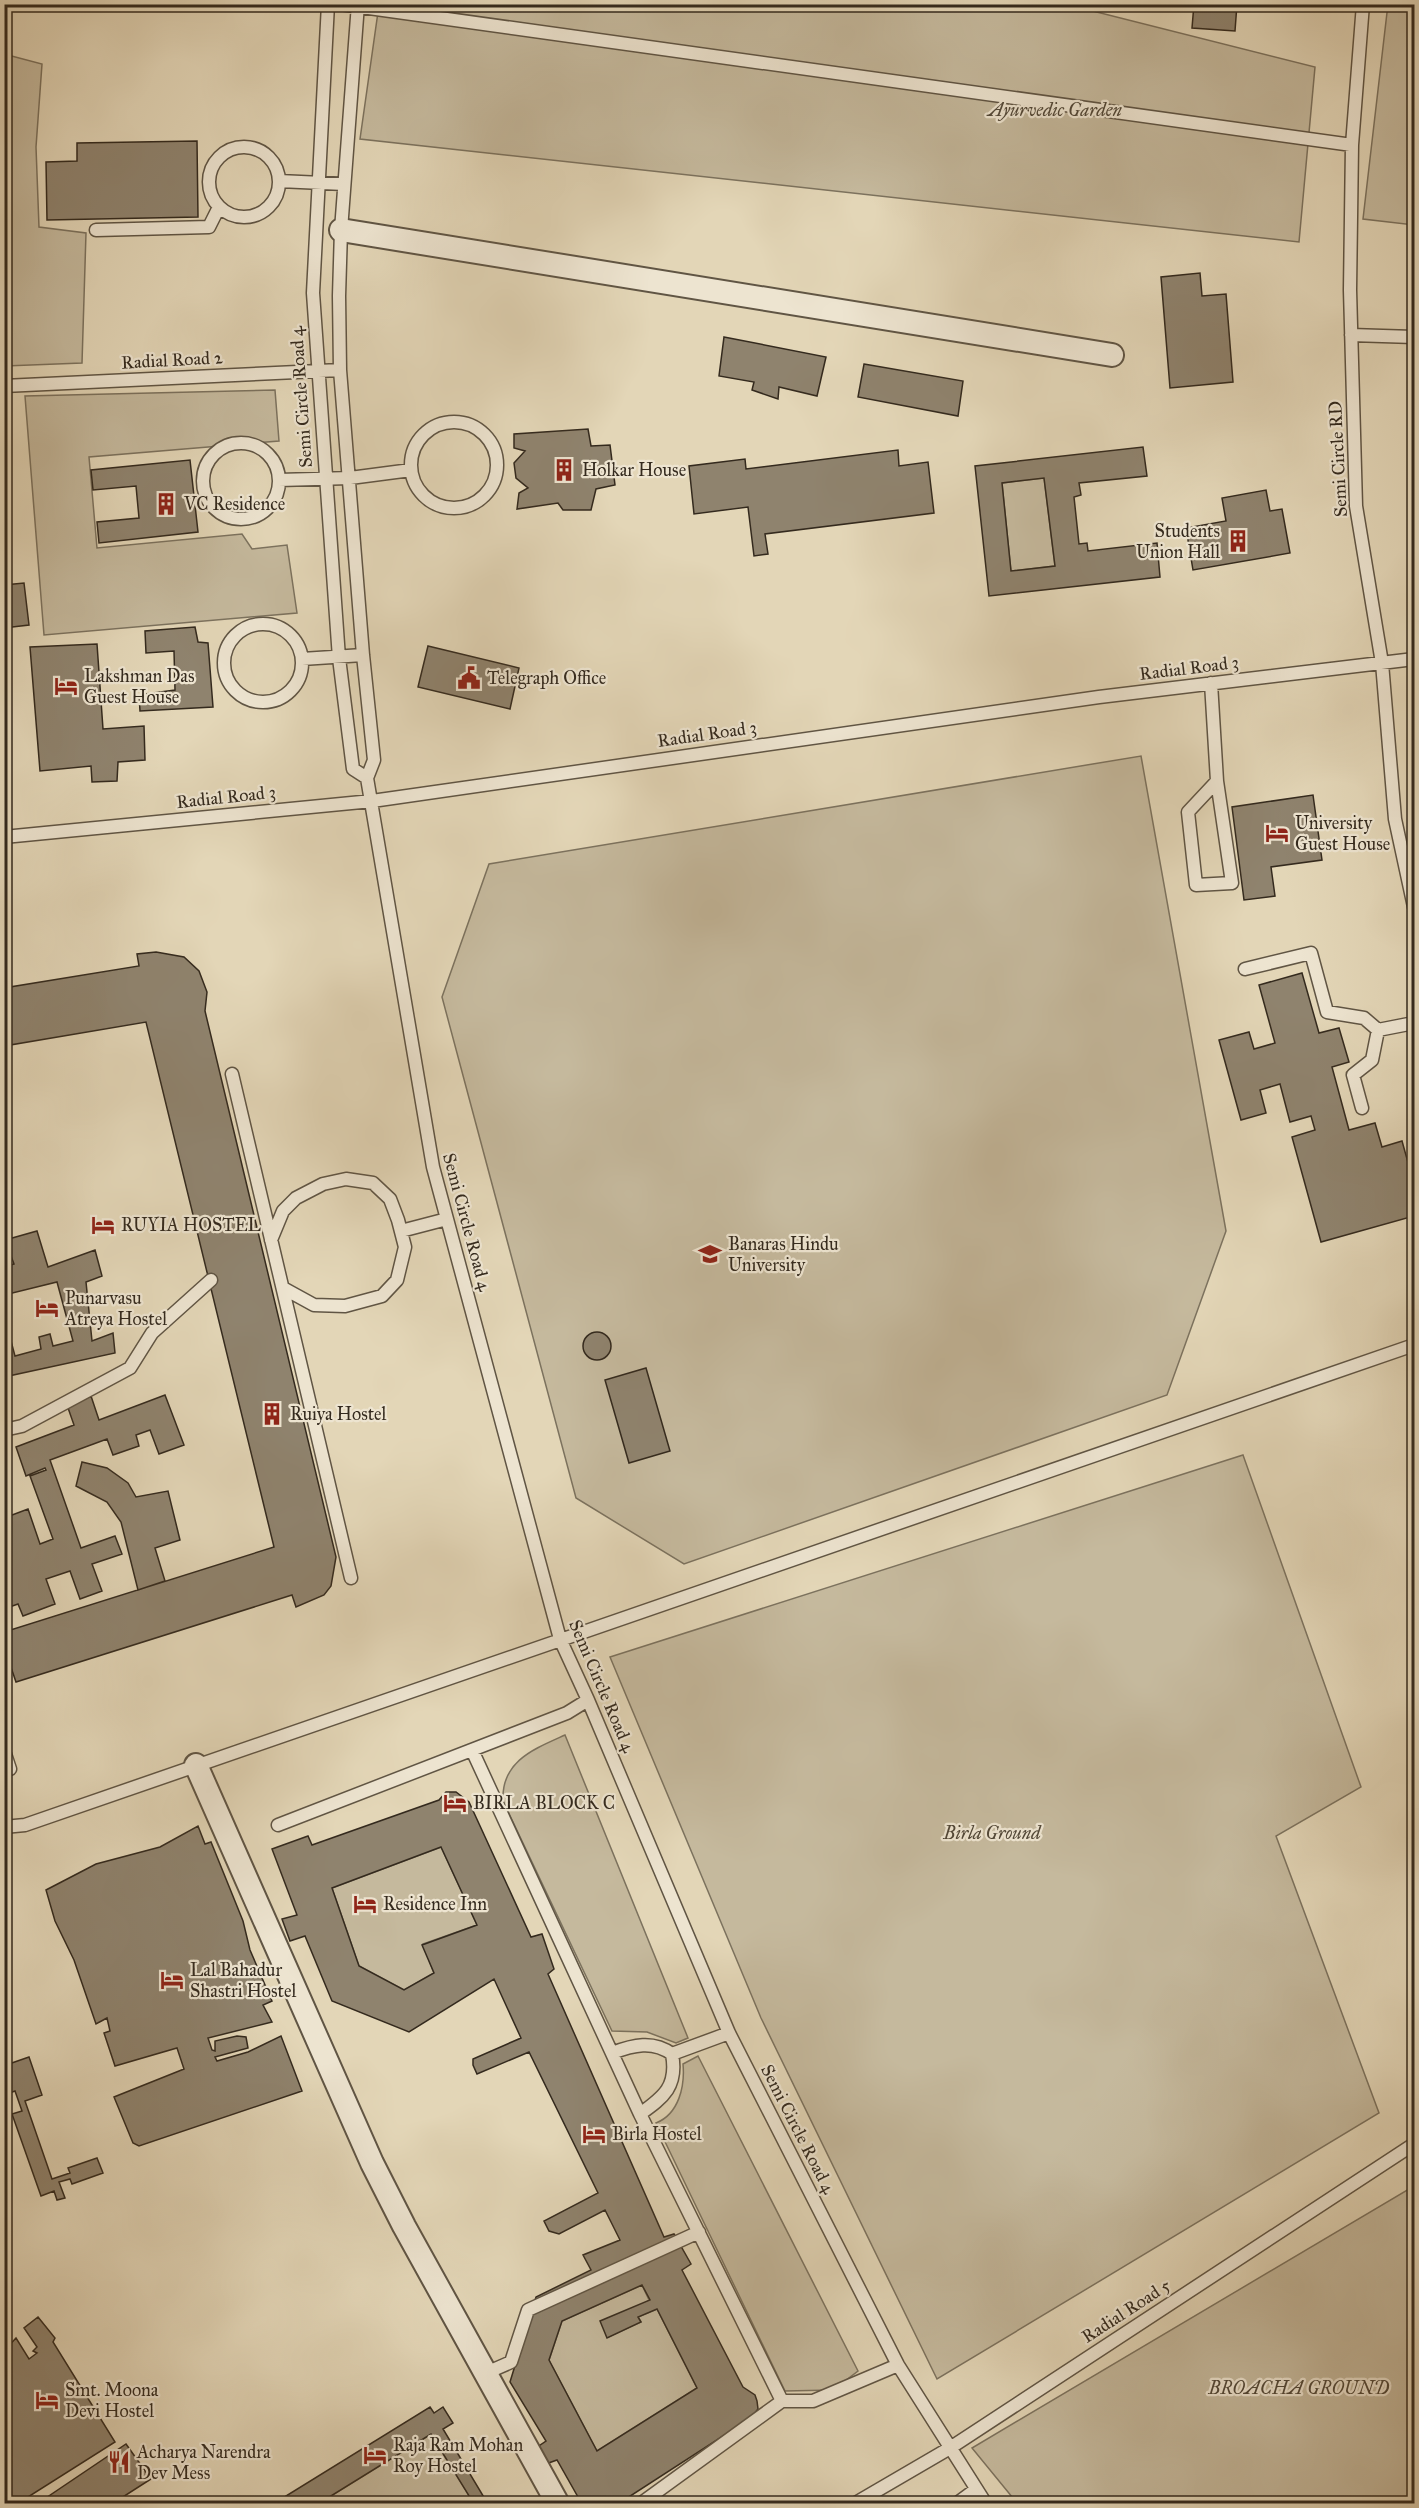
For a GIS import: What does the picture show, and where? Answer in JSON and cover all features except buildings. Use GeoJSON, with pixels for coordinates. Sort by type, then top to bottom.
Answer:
{"type":"FeatureCollection","features":[{"type":"Feature","properties":{"kind":"street"},"geometry":{"type":"LineString","coordinates":[[341,230],[1112,354]]}},
{"type":"Feature","properties":{"kind":"street"},"geometry":{"type":"LineString","coordinates":[[196,1765],[372,2163],[558,2504]]}},
{"type":"Feature","properties":{"kind":"lane","name":"Semi Circle Road 4"},"geometry":{"type":"LineString","coordinates":[[328,4],[313,293],[339,658],[353,769],[367,778]]}},
{"type":"Feature","properties":{"kind":"lane"},"geometry":{"type":"LineString","coordinates":[[340,4],[1352,145]]}},
{"type":"Feature","properties":{"kind":"lane","name":"Semi Circle RD"},"geometry":{"type":"LineString","coordinates":[[1364,4],[1352,145],[1351,335],[1356,506],[1382,663],[1395,819],[1414,907]]}},
{"type":"Feature","properties":{"kind":"lane","name":"Semi Circle Road 4"},"geometry":{"type":"LineString","coordinates":[[358,6],[341,230],[340,370],[363,655],[374,760],[367,778],[433,1167],[560,1639],[729,2033],[898,2366],[986,2504]]}},
{"type":"Feature","properties":{"kind":"lane"},"geometry":{"type":"LineString","coordinates":[[243,147],[257,149],[268,156],[276,168],[279,181],[277,195],[270,207],[258,215],[244,218],[230,215],[219,207],[211,196],[210,176],[219,158],[230,150],[243,147]]}},
{"type":"Feature","properties":{"kind":"lane"},"geometry":{"type":"LineString","coordinates":[[279,181],[344,184]]}},
{"type":"Feature","properties":{"kind":"lane"},"geometry":{"type":"LineString","coordinates":[[96,230],[209,227],[219,207]]}},
{"type":"Feature","properties":{"kind":"lane"},"geometry":{"type":"LineString","coordinates":[[1351,335],[1414,337]]}},
{"type":"Feature","properties":{"kind":"lane","name":"Radial Road 2"},"geometry":{"type":"LineString","coordinates":[[4,386],[340,370]]}},
{"type":"Feature","properties":{"kind":"lane"},"geometry":{"type":"LineString","coordinates":[[456,421],[470,424],[483,432],[493,444],[498,458],[498,472],[485,496],[474,505],[460,509],[447,509],[433,504],[422,495],[411,470],[412,455],[418,441],[428,430],[441,423],[456,421]]}},
{"type":"Feature","properties":{"kind":"lane"},"geometry":{"type":"LineString","coordinates":[[240,443],[259,447],[270,455],[277,466],[279,480],[276,497],[265,512],[255,518],[243,520],[231,519],[216,510],[206,495],[203,483],[204,470],[211,458],[220,449],[240,443]]}},
{"type":"Feature","properties":{"kind":"lane"},"geometry":{"type":"LineString","coordinates":[[279,480],[325,480],[411,470]]}},
{"type":"Feature","properties":{"kind":"lane"},"geometry":{"type":"LineString","coordinates":[[259,623],[271,624],[288,632],[299,647],[302,659],[297,683],[289,693],[279,699],[254,702],[233,689],[226,679],[224,654],[237,633],[247,626],[259,623]]}},
{"type":"Feature","properties":{"kind":"lane"},"geometry":{"type":"LineString","coordinates":[[302,659],[363,655]]}},
{"type":"Feature","properties":{"kind":"lane","name":"Radial Road 3"},"geometry":{"type":"LineString","coordinates":[[4,837],[372,801],[1099,697],[1414,658]]}},
{"type":"Feature","properties":{"kind":"lane"},"geometry":{"type":"LineString","coordinates":[[1211,683],[1217,781],[1232,883],[1196,885],[1188,812],[1217,781]]}},
{"type":"Feature","properties":{"kind":"lane"},"geometry":{"type":"LineString","coordinates":[[1245,969],[1311,953],[1327,1012],[1364,1018],[1378,1030]]}},
{"type":"Feature","properties":{"kind":"lane"},"geometry":{"type":"LineString","coordinates":[[1378,1030],[1414,1023]]}},
{"type":"Feature","properties":{"kind":"lane"},"geometry":{"type":"LineString","coordinates":[[1362,1108],[1353,1075],[1372,1060],[1378,1030]]}},
{"type":"Feature","properties":{"kind":"lane"},"geometry":{"type":"LineString","coordinates":[[232,1074],[271,1240],[272,1267],[283,1288],[351,1578]]}},
{"type":"Feature","properties":{"kind":"lane"},"geometry":{"type":"LineString","coordinates":[[271,1240],[283,1211],[296,1198],[323,1184],[346,1179],[373,1183],[390,1199],[401,1231],[405,1248],[397,1280],[382,1296],[345,1306],[314,1305],[283,1288]]}},
{"type":"Feature","properties":{"kind":"lane"},"geometry":{"type":"LineString","coordinates":[[401,1231],[447,1219]]}},
{"type":"Feature","properties":{"kind":"lane"},"geometry":{"type":"LineString","coordinates":[[4,1430],[22,1426],[130,1368],[152,1333],[211,1280]]}},
{"type":"Feature","properties":{"kind":"lane"},"geometry":{"type":"LineString","coordinates":[[4,1827],[25,1825],[1414,1346]]}},
{"type":"Feature","properties":{"kind":"lane"},"geometry":{"type":"LineString","coordinates":[[278,1825],[567,1713],[588,1700]]}},
{"type":"Feature","properties":{"kind":"lane"},"geometry":{"type":"LineString","coordinates":[[472,1750],[640,2114],[782,2401]]}},
{"type":"Feature","properties":{"kind":"lane"},"geometry":{"type":"LineString","coordinates":[[4,1751],[10,1769]]}},
{"type":"Feature","properties":{"kind":"lane"},"geometry":{"type":"LineString","coordinates":[[672,2054],[729,2033]]}},
{"type":"Feature","properties":{"kind":"lane"},"geometry":{"type":"LineString","coordinates":[[612,2054],[641,2044],[663,2048],[672,2054],[675,2070],[671,2085],[658,2101],[640,2114]]}},
{"type":"Feature","properties":{"kind":"lane","name":"Radial Road 5"},"geometry":{"type":"LineString","coordinates":[[854,2504],[950,2448],[1414,2144]]}},
{"type":"Feature","properties":{"kind":"lane"},"geometry":{"type":"LineString","coordinates":[[486,2373],[511,2362],[528,2310],[699,2232]]}},
{"type":"Feature","properties":{"kind":"lane"},"geometry":{"type":"LineString","coordinates":[[639,2504],[782,2401],[813,2401],[898,2366]]}},
{"type":"Feature","properties":{"kind":"lane"},"geometry":{"type":"LineString","coordinates":[[956,2504],[975,2490]]}},
{"type":"Feature","properties":{"kind":"green space"},"geometry":{"type":"Polygon","coordinates":[[[1388,4],[1414,5],[1414,225],[1363,219],[1388,4]]]}},
{"type":"Feature","properties":{"kind":"green space","name":"Ayurvedic Garden"},"geometry":{"type":"Polygon","coordinates":[[[379,5],[1069,5],[1315,67],[1299,242],[360,139],[379,5]]]}},
{"type":"Feature","properties":{"kind":"green space"},"geometry":{"type":"Polygon","coordinates":[[[4,54],[42,64],[36,147],[39,227],[86,233],[82,363],[5,366],[4,54]]]}},
{"type":"Feature","properties":{"kind":"green space"},"geometry":{"type":"Polygon","coordinates":[[[275,390],[279,441],[89,457],[97,548],[242,534],[252,549],[287,545],[297,613],[44,635],[25,396],[275,390]]]}},
{"type":"Feature","properties":{"kind":"green space"},"geometry":{"type":"Polygon","coordinates":[[[1044,478],[1055,566],[1011,571],[1002,483],[1044,478]]]}},
{"type":"Feature","properties":{"kind":"green space"},"geometry":{"type":"Polygon","coordinates":[[[1141,756],[1226,1231],[1167,1395],[684,1564],[576,1498],[442,997],[489,864],[1141,756]]]}},
{"type":"Feature","properties":{"kind":"green space","name":"Birla Ground"},"geometry":{"type":"Polygon","coordinates":[[[1243,1455],[1361,1787],[1276,1836],[1379,2113],[937,2379],[761,2018],[610,1657],[1243,1455]]]}},
{"type":"Feature","properties":{"kind":"green space"},"geometry":{"type":"Polygon","coordinates":[[[565,1735],[688,2038],[676,2043],[647,2032],[612,2031],[503,1801],[507,1776],[514,1766],[531,1751],[565,1735]]]}},
{"type":"Feature","properties":{"kind":"green space"},"geometry":{"type":"Polygon","coordinates":[[[441,1847],[477,1925],[423,1944],[434,1973],[404,1990],[359,1966],[332,1888],[441,1847]]]}},
{"type":"Feature","properties":{"kind":"green space"},"geometry":{"type":"Polygon","coordinates":[[[698,2056],[858,2371],[833,2390],[785,2391],[656,2123],[670,2113],[679,2098],[683,2081],[683,2064],[698,2056]]]}},
{"type":"Feature","properties":{"kind":"green space","name":"BROACHA GROUND"},"geometry":{"type":"Polygon","coordinates":[[[1414,2186],[1414,2503],[1017,2503],[972,2448],[1414,2186]]]}},
{"type":"Feature","properties":{"kind":"green space"},"geometry":{"type":"Polygon","coordinates":[[[642,2285],[649,2300],[608,2337],[641,2322],[638,2317],[657,2309],[697,2388],[597,2451],[549,2360],[562,2321],[642,2285]]]}},
{"type":"Feature","properties":{"kind":"green space"},"geometry":{"type":"Polygon","coordinates":[[[431,2434],[474,2503],[318,2504],[431,2434]]]}},
{"type":"Feature","properties":{"kind":"place","name":"Holkar House"},"geometry":{"type":"Point","coordinates":[564,470]}},
{"type":"Feature","properties":{"kind":"place","name":"VC Residence"},"geometry":{"type":"Point","coordinates":[166,504]}},
{"type":"Feature","properties":{"kind":"place","name":"Students Union Hall"},"geometry":{"type":"Point","coordinates":[1238,541]}},
{"type":"Feature","properties":{"kind":"place","name":"Telegraph Office"},"geometry":{"type":"Point","coordinates":[469,678]}},
{"type":"Feature","properties":{"kind":"place","name":"Lakshman Das Guest House"},"geometry":{"type":"Point","coordinates":[66,686]}},
{"type":"Feature","properties":{"kind":"place","name":"University Guest House"},"geometry":{"type":"Point","coordinates":[1277,833]}},
{"type":"Feature","properties":{"kind":"place","name":"RUYIA HOSTEL"},"geometry":{"type":"Point","coordinates":[103,1225]}},
{"type":"Feature","properties":{"kind":"place","name":"Banaras Hindu University"},"geometry":{"type":"Point","coordinates":[710,1254]}},
{"type":"Feature","properties":{"kind":"place","name":"Punarvasu Atreya Hostel"},"geometry":{"type":"Point","coordinates":[47,1308]}},
{"type":"Feature","properties":{"kind":"place","name":"Ruiya Hostel"},"geometry":{"type":"Point","coordinates":[272,1414]}},
{"type":"Feature","properties":{"kind":"place","name":"BIRLA BLOCK C"},"geometry":{"type":"Point","coordinates":[455,1803]}},
{"type":"Feature","properties":{"kind":"place","name":"Residence Inn"},"geometry":{"type":"Point","coordinates":[365,1904]}},
{"type":"Feature","properties":{"kind":"place","name":"Lal Bahadur Shastri Hostel"},"geometry":{"type":"Point","coordinates":[172,1980]}},
{"type":"Feature","properties":{"kind":"place","name":"Birla Hostel"},"geometry":{"type":"Point","coordinates":[594,2134]}},
{"type":"Feature","properties":{"kind":"place","name":"Smt. Moona Devi Hostel"},"geometry":{"type":"Point","coordinates":[47,2400]}},
{"type":"Feature","properties":{"kind":"place","name":"Raja Ram Mohan Roy Hostel"},"geometry":{"type":"Point","coordinates":[375,2455]}},
{"type":"Feature","properties":{"kind":"place","name":"Acharya Narendra Dev Mess"},"geometry":{"type":"Point","coordinates":[119,2462]}}]}
